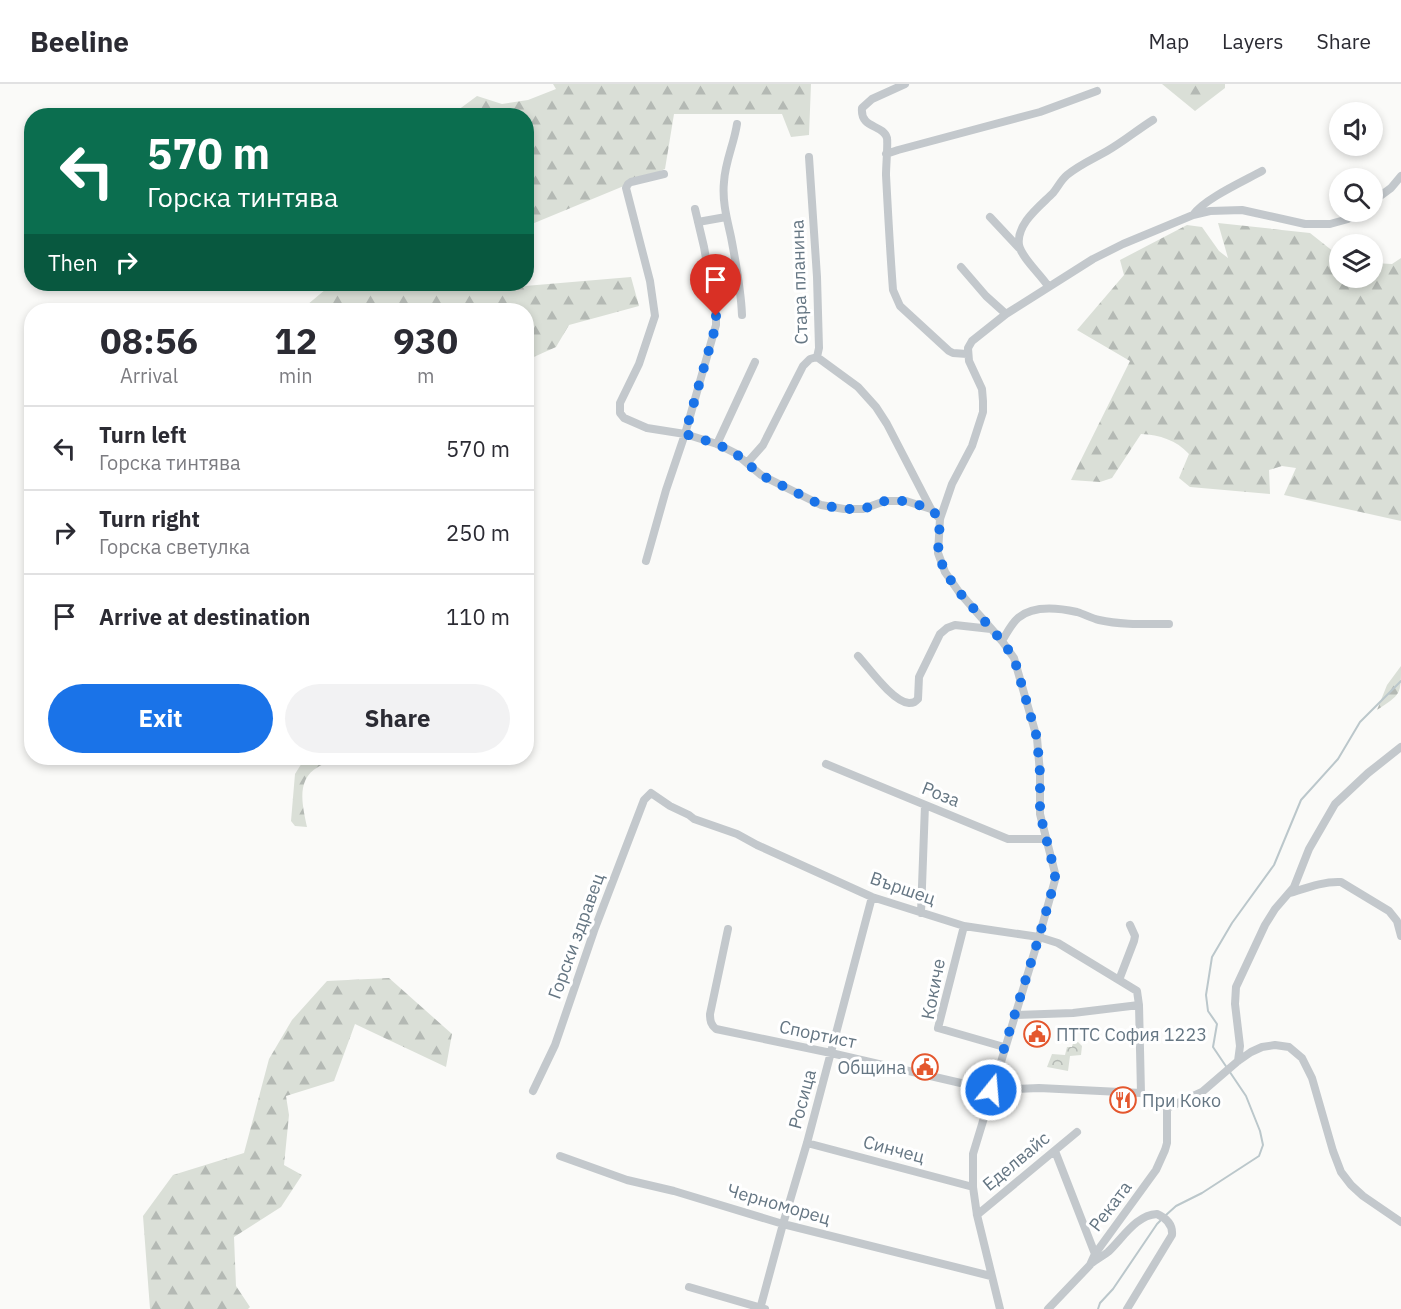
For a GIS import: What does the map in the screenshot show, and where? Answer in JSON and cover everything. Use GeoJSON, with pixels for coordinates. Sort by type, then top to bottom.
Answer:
{"type":"FeatureCollection","features":[{"type":"Feature","properties":{"kind":"street"},"geometry":{"type":"LineString","coordinates":[[905,84],[872,99],[862,108],[863,118],[870,125],[882,131],[887,138],[893,290],[897,303],[949,351],[967,354]]}},
{"type":"Feature","properties":{"kind":"street"},"geometry":{"type":"LineString","coordinates":[[886,154],[1040,112],[1097,91]]}},
{"type":"Feature","properties":{"kind":"street"},"geometry":{"type":"LineString","coordinates":[[1019,249],[1018,237],[1023,225],[1065,177],[1153,120]]}},
{"type":"Feature","properties":{"kind":"street"},"geometry":{"type":"LineString","coordinates":[[736,124],[724,183],[726,217],[741,288],[742,315]]}},
{"type":"Feature","properties":{"kind":"street","name":"Стара планина"},"geometry":{"type":"LineString","coordinates":[[809,157],[817,277],[819,348],[817,357],[858,387],[876,407],[931,509],[940,519]]}},
{"type":"Feature","properties":{"kind":"street"},"geometry":{"type":"LineString","coordinates":[[1192,215],[1228,189],[1262,171]]}},
{"type":"Feature","properties":{"kind":"street"},"geometry":{"type":"LineString","coordinates":[[664,174],[631,182],[626,188],[650,281],[656,316],[639,364],[620,403],[620,412],[624,418],[647,428],[685,434],[717,444],[735,453],[761,475],[821,505],[844,509],[863,509],[894,500],[906,501],[931,509]]}},
{"type":"Feature","properties":{"kind":"street"},"geometry":{"type":"LineString","coordinates":[[1383,194],[1391,189],[1401,176]]}},
{"type":"Feature","properties":{"kind":"street"},"geometry":{"type":"LineString","coordinates":[[646,561],[716,325],[704,248],[695,209]]}},
{"type":"Feature","properties":{"kind":"street"},"geometry":{"type":"LineString","coordinates":[[1000,1309],[972,1187],[973,1154],[1039,937],[1055,873],[1040,814],[1040,753],[1014,658],[959,592],[945,572],[938,553],[940,519],[952,484],[972,446],[982,412],[981,389],[969,361],[968,348],[972,341],[1006,314],[1093,259],[1192,215],[1210,211],[1242,210],[1305,224],[1337,222]]}},
{"type":"Feature","properties":{"kind":"street"},"geometry":{"type":"LineString","coordinates":[[698,222],[726,217]]}},
{"type":"Feature","properties":{"kind":"street"},"geometry":{"type":"LineString","coordinates":[[990,217],[1048,286]]}},
{"type":"Feature","properties":{"kind":"street"},"geometry":{"type":"LineString","coordinates":[[961,267],[986,296],[1006,314]]}},
{"type":"Feature","properties":{"kind":"street"},"geometry":{"type":"LineString","coordinates":[[747,463],[763,445],[803,366],[810,359],[817,357]]}},
{"type":"Feature","properties":{"kind":"street"},"geometry":{"type":"LineString","coordinates":[[717,444],[755,362]]}},
{"type":"Feature","properties":{"kind":"street"},"geometry":{"type":"LineString","coordinates":[[1002,641],[1017,618],[1038,609],[1077,612],[1098,620],[1119,623],[1169,624]]}},
{"type":"Feature","properties":{"kind":"street"},"geometry":{"type":"LineString","coordinates":[[858,656],[900,700],[914,702],[918,699],[919,677],[940,634],[946,628],[955,625],[991,629]]}},
{"type":"Feature","properties":{"kind":"street"},"geometry":{"type":"LineString","coordinates":[[1238,1061],[1240,1046],[1234,1004],[1236,987],[1265,925],[1299,878],[1309,849],[1335,804],[1368,773],[1401,747]]}},
{"type":"Feature","properties":{"kind":"street","name":"Роза"},"geometry":{"type":"LineString","coordinates":[[826,764],[1008,839],[1046,839]]}},
{"type":"Feature","properties":{"kind":"street","name":"Вършец"},"geometry":{"type":"LineString","coordinates":[[651,793],[694,819],[737,834],[872,897],[964,926],[1039,937],[1065,947],[1137,991],[1139,1005]]}},
{"type":"Feature","properties":{"kind":"street","name":"Горски здравец"},"geometry":{"type":"LineString","coordinates":[[533,1091],[555,1045],[609,891],[644,800],[651,793]]}},
{"type":"Feature","properties":{"kind":"street"},"geometry":{"type":"LineString","coordinates":[[921,913],[925,805]]}},
{"type":"Feature","properties":{"kind":"street"},"geometry":{"type":"LineString","coordinates":[[1290,893],[1312,886],[1341,882],[1389,911],[1397,921],[1401,936]]}},
{"type":"Feature","properties":{"kind":"street","name":"Росица"},"geometry":{"type":"LineString","coordinates":[[762,1309],[872,897]]}},
{"type":"Feature","properties":{"kind":"street"},"geometry":{"type":"LineString","coordinates":[[1119,980],[1134,941],[1135,936],[1130,925]]}},
{"type":"Feature","properties":{"kind":"street","name":"Кокиче"},"geometry":{"type":"LineString","coordinates":[[964,926],[938,1029],[1004,1047]]}},
{"type":"Feature","properties":{"kind":"street","name":"Спортист"},"geometry":{"type":"LineString","coordinates":[[728,929],[710,1014],[712,1024],[717,1029],[991,1090],[1039,1088],[1141,1093],[1155,1098],[1167,1108]]}},
{"type":"Feature","properties":{"kind":"street"},"geometry":{"type":"LineString","coordinates":[[1015,1015],[1073,1013],[1139,1005],[1141,1093]]}},
{"type":"Feature","properties":{"kind":"street"},"geometry":{"type":"LineString","coordinates":[[1167,1108],[1202,1092],[1238,1061],[1256,1050],[1275,1045],[1289,1047],[1302,1058],[1312,1078],[1341,1172],[1363,1196],[1401,1222]]}},
{"type":"Feature","properties":{"kind":"street","name":"Реката"},"geometry":{"type":"LineString","coordinates":[[1048,1309],[1089,1265],[1156,1170],[1166,1150],[1167,1108]]}},
{"type":"Feature","properties":{"kind":"street","name":"Еделвайс"},"geometry":{"type":"LineString","coordinates":[[977,1215],[1077,1132]]}},
{"type":"Feature","properties":{"kind":"street","name":"Синчец"},"geometry":{"type":"LineString","coordinates":[[807,1143],[972,1187]]}},
{"type":"Feature","properties":{"kind":"street"},"geometry":{"type":"LineString","coordinates":[[1055,1151],[1095,1254]]}},
{"type":"Feature","properties":{"kind":"street","name":"Черноморец"},"geometry":{"type":"LineString","coordinates":[[560,1156],[627,1180],[674,1191],[783,1224],[991,1276]]}},
{"type":"Feature","properties":{"kind":"street"},"geometry":{"type":"LineString","coordinates":[[1089,1265],[1108,1252],[1145,1216],[1157,1214],[1166,1219],[1172,1235],[1127,1309]]}},
{"type":"Feature","properties":{"kind":"street"},"geometry":{"type":"LineString","coordinates":[[689,1287],[762,1309]]}},
{"type":"Feature","properties":{"kind":"green space"},"geometry":{"type":"Polygon","coordinates":[[[553,84],[811,84],[809,135],[791,137],[782,114],[674,114],[665,169],[534,223],[534,108],[461,108],[477,96],[502,104],[528,100],[556,89],[553,84]]]}},
{"type":"Feature","properties":{"kind":"green space"},"geometry":{"type":"Polygon","coordinates":[[[1162,84],[1225,84],[1225,88],[1195,111],[1162,84]]]}},
{"type":"Feature","properties":{"kind":"green space"},"geometry":{"type":"Polygon","coordinates":[[[1218,223],[1310,233],[1329,248],[1329,288],[1383,288],[1383,264],[1392,264],[1401,258],[1401,521],[1284,495],[1296,468],[1282,466],[1269,470],[1270,494],[1190,487],[1179,478],[1189,454],[1173,442],[1161,437],[1141,434],[1112,478],[1100,482],[1071,480],[1130,361],[1077,330],[1124,275],[1120,260],[1187,225],[1202,227],[1219,251],[1228,258],[1218,223]]]}},
{"type":"Feature","properties":{"kind":"green space"},"geometry":{"type":"Polygon","coordinates":[[[631,277],[639,306],[569,325],[556,347],[534,357],[534,303],[309,303],[324,291],[534,291],[534,285],[631,277]]]}},
{"type":"Feature","properties":{"kind":"green space"},"geometry":{"type":"Polygon","coordinates":[[[1401,666],[1401,683],[1398,693],[1377,710],[1387,685],[1401,666]]]}},
{"type":"Feature","properties":{"kind":"green space"},"geometry":{"type":"Polygon","coordinates":[[[301,765],[321,765],[311,772],[303,786],[307,827],[295,826],[291,821],[295,774],[301,765]]]}},
{"type":"Feature","properties":{"kind":"green space"},"geometry":{"type":"Polygon","coordinates":[[[389,978],[452,1034],[446,1067],[355,1024],[334,1081],[286,1096],[289,1115],[284,1165],[302,1175],[281,1207],[234,1237],[236,1286],[250,1307],[248,1309],[150,1309],[143,1216],[173,1175],[244,1153],[269,1059],[292,1020],[327,981],[389,978]]]}},
{"type":"Feature","properties":{"kind":"green space"},"geometry":{"type":"Polygon","coordinates":[[[1078,1042],[1082,1046],[1081,1055],[1070,1056],[1068,1071],[1047,1067],[1052,1054],[1065,1055],[1067,1047],[1072,1047],[1073,1043],[1078,1042]]]}},
{"type":"Feature","properties":{"kind":"waterway"},"geometry":{"type":"LineString","coordinates":[[1166,1215],[1176,1206],[1202,1193],[1259,1156],[1263,1145],[1246,1096],[1213,1047],[1217,1024],[1208,1011],[1206,995],[1212,957],[1232,923],[1274,865],[1301,800],[1338,759],[1360,722],[1401,681]]}},
{"type":"Feature","properties":{"kind":"waterway"},"geometry":{"type":"LineString","coordinates":[[1098,1309],[1100,1303],[1113,1289],[1162,1219]]}},
{"type":"Feature","properties":{"kind":"place","name":"ПТТС София 1223"},"geometry":{"type":"Point","coordinates":[1037,1034]}},
{"type":"Feature","properties":{"kind":"place","name":"Община"},"geometry":{"type":"Point","coordinates":[925,1067]}},
{"type":"Feature","properties":{"kind":"place","name":"При Коко"},"geometry":{"type":"Point","coordinates":[1123,1100]}},
{"type":"Feature","properties":{"kind":"route"},"geometry":{"type":"LineString","coordinates":[[716,316],[716,325],[685,434],[717,444],[735,453],[761,475],[821,505],[844,509],[863,509],[894,500],[906,501],[931,509],[940,519],[938,553],[945,572],[1014,658],[1040,753],[1040,814],[1055,880],[991,1090]]}}]}
